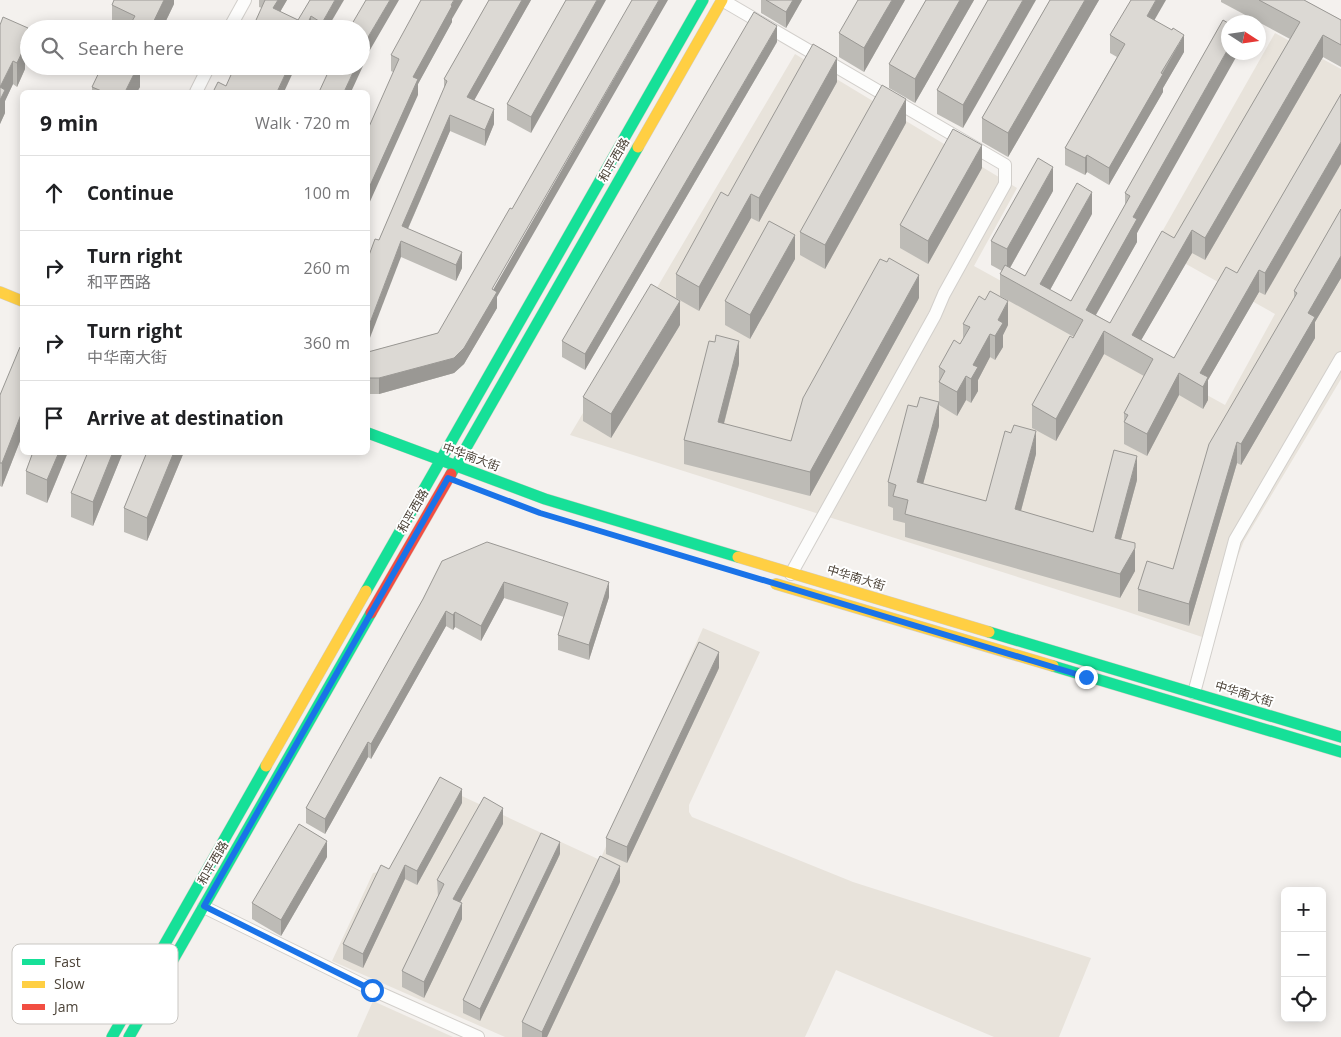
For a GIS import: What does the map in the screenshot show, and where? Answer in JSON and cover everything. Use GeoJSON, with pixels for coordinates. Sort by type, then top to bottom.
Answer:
{"type":"FeatureCollection","features":[{"type":"Feature","properties":{"kind":"main road","name":"和平西路"},"geometry":{"type":"LineString","coordinates":[[164,944],[429,472],[441,460],[703,0]]}},
{"type":"Feature","properties":{"kind":"main road","name":"和平西路"},"geometry":{"type":"LineString","coordinates":[[178,951],[452,480],[455,465],[722,0]]}},
{"type":"Feature","properties":{"kind":"main road"},"geometry":{"type":"LineString","coordinates":[[0,292],[20,299]]}},
{"type":"Feature","properties":{"kind":"main road","name":"中华南大街"},"geometry":{"type":"LineString","coordinates":[[370,434],[545,499],[1341,737]]}},
{"type":"Feature","properties":{"kind":"main road"},"geometry":{"type":"LineString","coordinates":[[429,472],[452,480]]}},
{"type":"Feature","properties":{"kind":"main road"},"geometry":{"type":"LineString","coordinates":[[764,581],[1341,752]]}},
{"type":"Feature","properties":{"kind":"main road","name":"和平西路"},"geometry":{"type":"LineString","coordinates":[[112,1037],[119,1024]]}},
{"type":"Feature","properties":{"kind":"main road","name":"和平西路"},"geometry":{"type":"LineString","coordinates":[[129,1037],[136,1024]]}},
{"type":"Feature","properties":{"kind":"street"},"geometry":{"type":"LineString","coordinates":[[235,20],[245,0]]}},
{"type":"Feature","properties":{"kind":"street"},"geometry":{"type":"LineString","coordinates":[[722,0],[1005,165],[1005,184],[792,574]]}},
{"type":"Feature","properties":{"kind":"street"},"geometry":{"type":"LineString","coordinates":[[197,90],[204,75]]}},
{"type":"Feature","properties":{"kind":"street"},"geometry":{"type":"LineString","coordinates":[[1194,693],[1236,540],[1341,358]]}},
{"type":"Feature","properties":{"kind":"street"},"geometry":{"type":"LineString","coordinates":[[204,906],[372,990],[478,1037]]}},
{"type":"Feature","properties":{"kind":"shaded area"},"geometry":{"type":"Polygon","coordinates":[[[1275,33],[1341,69],[1341,379],[1244,541],[1214,641],[570,435],[795,54],[1017,188],[974,266],[1225,405],[1275,314],[1154,246],[1260,60],[1266,60],[1266,49],[1275,33]]]}},
{"type":"Feature","properties":{"kind":"shaded area"},"geometry":{"type":"Polygon","coordinates":[[[703,628],[760,652],[689,805],[689,812],[692,817],[853,882],[1091,958],[1059,1037],[994,1037],[836,970],[805,1037],[505,1037],[332,961],[373,873],[391,870],[438,785],[600,860],[703,628]]]}},
{"type":"Feature","properties":{"kind":"shaded area"},"geometry":{"type":"Polygon","coordinates":[[[373,1001],[453,1037],[357,1037],[373,1001]]]}},
{"type":"Feature","properties":{"kind":"building"},"geometry":{"type":"Polygon","coordinates":[[[114,0],[164,0],[154,20],[133,20],[135,16],[112,5],[114,0]]]}},
{"type":"Feature","properties":{"kind":"building"},"geometry":{"type":"Polygon","coordinates":[[[265,0],[278,0],[273,8],[298,20],[256,20],[265,0]]]}},
{"type":"Feature","properties":{"kind":"building"},"geometry":{"type":"Polygon","coordinates":[[[310,0],[335,0],[324,20],[317,20],[311,16],[309,20],[298,20],[310,0]]]}},
{"type":"Feature","properties":{"kind":"building"},"geometry":{"type":"Polygon","coordinates":[[[366,0],[390,0],[370,34],[370,20],[354,20],[366,0]]]}},
{"type":"Feature","properties":{"kind":"building"},"geometry":{"type":"Polygon","coordinates":[[[421,0],[454,0],[413,77],[418,79],[370,186],[370,124],[399,59],[391,55],[421,0]]]}},
{"type":"Feature","properties":{"kind":"building"},"geometry":{"type":"Polygon","coordinates":[[[489,0],[522,0],[467,97],[494,109],[485,130],[450,115],[402,226],[462,252],[456,265],[401,241],[370,323],[370,253],[375,239],[379,240],[447,81],[444,79],[489,0]]]}},
{"type":"Feature","properties":{"kind":"building"},"geometry":{"type":"Polygon","coordinates":[[[566,0],[597,0],[531,117],[507,104],[566,0]]]}},
{"type":"Feature","properties":{"kind":"building"},"geometry":{"type":"Polygon","coordinates":[[[632,0],[659,0],[492,289],[497,292],[464,348],[454,358],[379,378],[370,378],[370,351],[438,333],[510,208],[512,209],[632,0]]]}},
{"type":"Feature","properties":{"kind":"building"},"geometry":{"type":"Polygon","coordinates":[[[766,0],[793,0],[786,12],[766,0]]]}},
{"type":"Feature","properties":{"kind":"building"},"geometry":{"type":"Polygon","coordinates":[[[858,0],[892,0],[864,48],[839,33],[858,0]]]}},
{"type":"Feature","properties":{"kind":"building"},"geometry":{"type":"Polygon","coordinates":[[[926,0],[960,0],[915,79],[889,64],[926,0]]]}},
{"type":"Feature","properties":{"kind":"building"},"geometry":{"type":"Polygon","coordinates":[[[988,0],[1023,0],[963,105],[937,90],[988,0]]]}},
{"type":"Feature","properties":{"kind":"building"},"geometry":{"type":"Polygon","coordinates":[[[1050,0],[1085,0],[1008,133],[982,118],[1050,0]]]}},
{"type":"Feature","properties":{"kind":"building"},"geometry":{"type":"Polygon","coordinates":[[[1131,0],[1156,0],[1147,16],[1184,35],[1109,168],[1087,155],[1085,158],[1065,148],[1125,44],[1110,35],[1131,0]]]}},
{"type":"Feature","properties":{"kind":"building"},"geometry":{"type":"Polygon","coordinates":[[[1259,0],[1304,0],[1341,20],[1341,45],[1323,35],[1205,238],[1192,230],[1132,335],[1174,358],[1226,267],[1237,273],[1341,94],[1341,142],[1265,273],[1259,270],[1200,373],[1208,377],[1203,387],[1179,373],[1147,434],[1124,422],[1128,415],[1124,413],[1153,359],[1104,331],[1056,419],[1032,405],[1070,336],[1073,338],[1083,320],[1000,274],[1005,265],[1025,276],[1077,183],[1092,192],[1040,284],[1071,301],[1130,196],[1125,193],[1221,24],[1222,60],[1133,217],[1137,219],[1086,310],[1110,323],[1162,231],[1174,238],[1300,22],[1259,0]]]}},
{"type":"Feature","properties":{"kind":"building"},"geometry":{"type":"Polygon","coordinates":[[[754,12],[777,26],[585,354],[562,341],[754,12]]]}},
{"type":"Feature","properties":{"kind":"building"},"geometry":{"type":"Polygon","coordinates":[[[3,17],[20,24],[20,57],[17,63],[13,61],[0,87],[0,25],[3,17]]]}},
{"type":"Feature","properties":{"kind":"building"},"geometry":{"type":"Polygon","coordinates":[[[813,44],[837,58],[759,198],[751,194],[699,287],[676,274],[721,192],[728,196],[813,44]]]}},
{"type":"Feature","properties":{"kind":"building"},"geometry":{"type":"Polygon","coordinates":[[[98,75],[134,75],[126,90],[99,90],[92,87],[98,75]]]}},
{"type":"Feature","properties":{"kind":"building"},"geometry":{"type":"Polygon","coordinates":[[[231,75],[285,75],[278,90],[214,90],[218,82],[226,86],[231,75]]]}},
{"type":"Feature","properties":{"kind":"building"},"geometry":{"type":"Polygon","coordinates":[[[327,75],[352,75],[345,90],[320,90],[327,75]]]}},
{"type":"Feature","properties":{"kind":"building"},"geometry":{"type":"Polygon","coordinates":[[[882,85],[906,99],[825,245],[800,232],[882,85]]]}},
{"type":"Feature","properties":{"kind":"building"},"geometry":{"type":"Polygon","coordinates":[[[0,87],[5,90],[0,100],[0,87]]]}},
{"type":"Feature","properties":{"kind":"building"},"geometry":{"type":"Polygon","coordinates":[[[953,129],[982,145],[928,241],[900,225],[953,129]]]}},
{"type":"Feature","properties":{"kind":"building"},"geometry":{"type":"Polygon","coordinates":[[[1038,158],[1053,167],[1007,249],[991,241],[1038,158]]]}},
{"type":"Feature","properties":{"kind":"building"},"geometry":{"type":"Polygon","coordinates":[[[1341,209],[1341,256],[1308,313],[1315,317],[1241,444],[1237,442],[1189,604],[1138,589],[1147,561],[1173,569],[1209,444],[1297,293],[1294,291],[1341,209]]]}},
{"type":"Feature","properties":{"kind":"building"},"geometry":{"type":"Polygon","coordinates":[[[769,221],[795,235],[750,315],[725,301],[769,221]]]}},
{"type":"Feature","properties":{"kind":"building"},"geometry":{"type":"Polygon","coordinates":[[[889,258],[919,275],[810,472],[684,440],[709,341],[715,342],[716,335],[739,341],[718,422],[791,441],[803,398],[880,259],[887,262],[889,258]]]}},
{"type":"Feature","properties":{"kind":"building"},"geometry":{"type":"Polygon","coordinates":[[[651,284],[680,301],[611,414],[583,397],[651,284]]]}},
{"type":"Feature","properties":{"kind":"building"},"geometry":{"type":"Polygon","coordinates":[[[990,291],[1008,301],[998,320],[1003,323],[995,336],[990,334],[973,365],[978,367],[971,379],[966,376],[957,392],[939,382],[945,371],[939,367],[954,340],[960,344],[970,327],[963,324],[979,296],[985,300],[990,291]]]}},
{"type":"Feature","properties":{"kind":"building"},"geometry":{"type":"Polygon","coordinates":[[[20,347],[20,417],[2,463],[0,463],[0,395],[20,347]]]}},
{"type":"Feature","properties":{"kind":"building"},"geometry":{"type":"Polygon","coordinates":[[[920,397],[939,402],[917,482],[986,501],[1005,431],[1011,433],[1014,425],[1036,431],[1015,509],[1093,532],[1114,450],[1137,456],[1115,538],[1135,543],[1135,548],[1120,574],[905,514],[908,500],[893,496],[896,485],[888,482],[908,405],[917,407],[920,397]]]}},
{"type":"Feature","properties":{"kind":"building"},"geometry":{"type":"Polygon","coordinates":[[[32,455],[58,455],[47,480],[26,471],[32,455]]]}},
{"type":"Feature","properties":{"kind":"building"},"geometry":{"type":"Polygon","coordinates":[[[87,455],[112,455],[93,502],[71,493],[87,455]]]}},
{"type":"Feature","properties":{"kind":"building"},"geometry":{"type":"Polygon","coordinates":[[[146,455],[173,455],[147,518],[124,508],[146,455]]]}},
{"type":"Feature","properties":{"kind":"building"},"geometry":{"type":"Polygon","coordinates":[[[487,542],[609,582],[589,645],[558,635],[568,603],[504,582],[481,626],[455,612],[453,615],[446,611],[371,744],[368,742],[325,819],[306,808],[423,599],[442,561],[487,542]]]}},
{"type":"Feature","properties":{"kind":"building"},"geometry":{"type":"Polygon","coordinates":[[[699,642],[719,652],[627,847],[606,838],[699,642]]]}},
{"type":"Feature","properties":{"kind":"building"},"geometry":{"type":"Polygon","coordinates":[[[440,777],[462,789],[417,871],[405,865],[363,954],[343,944],[381,865],[389,869],[440,777]]]}},
{"type":"Feature","properties":{"kind":"building"},"geometry":{"type":"Polygon","coordinates":[[[484,797],[503,808],[453,899],[462,903],[424,982],[402,971],[444,884],[437,880],[484,797]]]}},
{"type":"Feature","properties":{"kind":"building"},"geometry":{"type":"Polygon","coordinates":[[[299,824],[327,841],[281,920],[252,903],[299,824]]]}},
{"type":"Feature","properties":{"kind":"building"},"geometry":{"type":"Polygon","coordinates":[[[541,833],[560,842],[480,1009],[463,1000],[541,833]]]}},
{"type":"Feature","properties":{"kind":"building"},"geometry":{"type":"Polygon","coordinates":[[[600,856],[620,866],[542,1032],[522,1022],[600,856]]]}},
{"type":"Feature","properties":{"kind":"traffic: fast"},"geometry":{"type":"LineString","coordinates":[[366,591],[703,0]]}},
{"type":"Feature","properties":{"kind":"traffic: fast"},"geometry":{"type":"LineString","coordinates":[[451,474],[638,147]]}},
{"type":"Feature","properties":{"kind":"traffic: fast"},"geometry":{"type":"LineString","coordinates":[[370,434],[545,499],[738,557]]}},
{"type":"Feature","properties":{"kind":"traffic: fast"},"geometry":{"type":"LineString","coordinates":[[178,951],[371,613]]}},
{"type":"Feature","properties":{"kind":"traffic: fast"},"geometry":{"type":"LineString","coordinates":[[989,632],[1341,737]]}},
{"type":"Feature","properties":{"kind":"traffic: fast"},"geometry":{"type":"LineString","coordinates":[[1053,666],[1341,752]]}},
{"type":"Feature","properties":{"kind":"traffic: fast"},"geometry":{"type":"LineString","coordinates":[[165,944],[266,766]]}},
{"type":"Feature","properties":{"kind":"traffic: fast"},"geometry":{"type":"LineString","coordinates":[[112,1037],[119,1024]]}},
{"type":"Feature","properties":{"kind":"traffic: fast"},"geometry":{"type":"LineString","coordinates":[[129,1037],[136,1024]]}},
{"type":"Feature","properties":{"kind":"traffic: slow"},"geometry":{"type":"LineString","coordinates":[[638,147],[722,0]]}},
{"type":"Feature","properties":{"kind":"traffic: slow"},"geometry":{"type":"LineString","coordinates":[[0,292],[20,300]]}},
{"type":"Feature","properties":{"kind":"traffic: slow"},"geometry":{"type":"LineString","coordinates":[[738,557],[989,632]]}},
{"type":"Feature","properties":{"kind":"traffic: slow"},"geometry":{"type":"LineString","coordinates":[[776,584],[1053,666]]}},
{"type":"Feature","properties":{"kind":"traffic: slow"},"geometry":{"type":"LineString","coordinates":[[266,766],[366,591]]}},
{"type":"Feature","properties":{"kind":"traffic: jam"},"geometry":{"type":"LineString","coordinates":[[371,613],[451,474]]}},
{"type":"Feature","properties":{"kind":"route"},"geometry":{"type":"LineString","coordinates":[[372,990],[204,906],[448,478],[540,513],[1086,677]]}}]}
